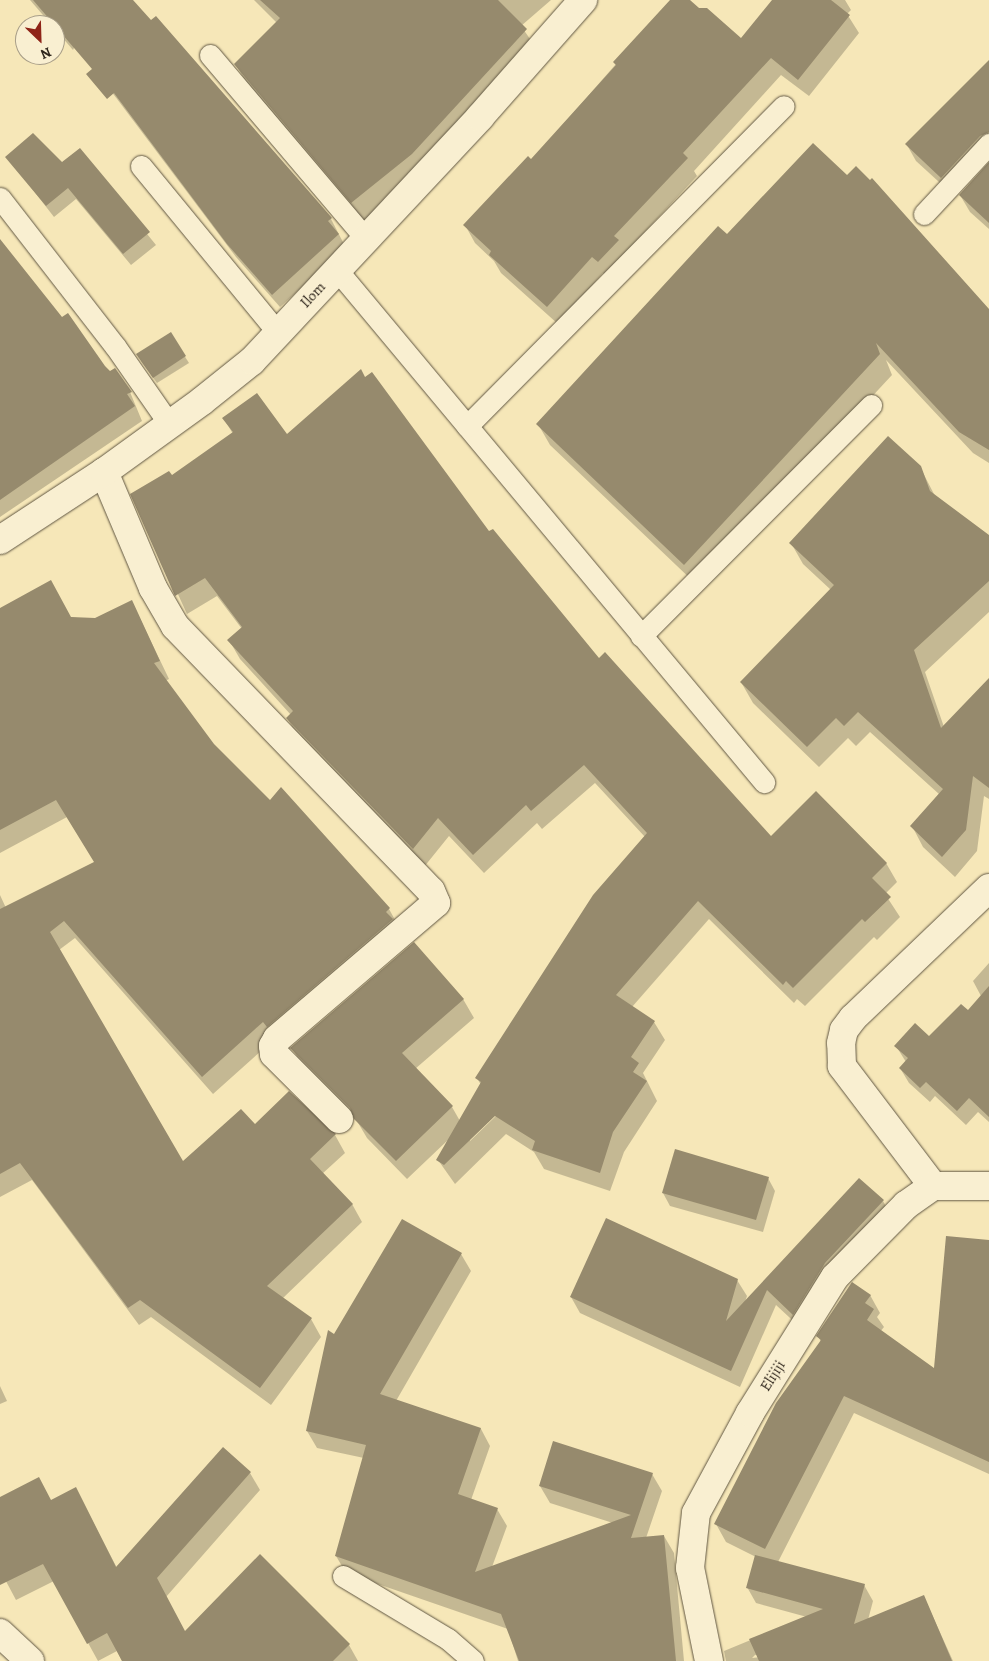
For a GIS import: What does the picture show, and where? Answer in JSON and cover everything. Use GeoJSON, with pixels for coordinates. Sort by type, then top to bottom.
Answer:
{"type":"FeatureCollection","features":[{"type":"Feature","properties":{"kind":"street","name":"Ilom"},"geometry":{"type":"LineString","coordinates":[[0,540],[104,472],[170,425],[252,361],[480,117],[583,0]]}},
{"type":"Feature","properties":{"kind":"street"},"geometry":{"type":"LineString","coordinates":[[104,472],[153,588],[175,626],[431,891],[436,903],[276,1039],[273,1046],[274,1054],[339,1119]]}},
{"type":"Feature","properties":{"kind":"street"},"geometry":{"type":"LineString","coordinates":[[989,888],[853,1018],[844,1030],[841,1043],[842,1066],[933,1186],[989,1186]]}},
{"type":"Feature","properties":{"kind":"street","name":"Elijiji"},"geometry":{"type":"LineString","coordinates":[[709,1661],[690,1568],[696,1513],[712,1478],[836,1277],[906,1205],[933,1186]]}},
{"type":"Feature","properties":{"kind":"street"},"geometry":{"type":"LineString","coordinates":[[0,1633],[30,1661]]}},
{"type":"Feature","properties":{"kind":"lane"},"geometry":{"type":"LineString","coordinates":[[210,55],[366,239]]}},
{"type":"Feature","properties":{"kind":"lane"},"geometry":{"type":"LineString","coordinates":[[466,426],[784,106]]}},
{"type":"Feature","properties":{"kind":"lane"},"geometry":{"type":"LineString","coordinates":[[924,214],[989,144]]}},
{"type":"Feature","properties":{"kind":"lane"},"geometry":{"type":"LineString","coordinates":[[141,166],[278,332]]}},
{"type":"Feature","properties":{"kind":"lane"},"geometry":{"type":"LineString","coordinates":[[0,198],[115,346],[170,425]]}},
{"type":"Feature","properties":{"kind":"lane"},"geometry":{"type":"LineString","coordinates":[[337,270],[764,782]]}},
{"type":"Feature","properties":{"kind":"lane"},"geometry":{"type":"LineString","coordinates":[[641,636],[871,405]]}},
{"type":"Feature","properties":{"kind":"lane"},"geometry":{"type":"LineString","coordinates":[[343,1576],[448,1640],[473,1661]]}},
{"type":"Feature","properties":{"kind":"building"},"geometry":{"type":"Polygon","coordinates":[[[33,0],[133,0],[151,20],[156,16],[332,218],[328,221],[339,234],[272,295],[227,244],[114,93],[107,99],[86,74],[92,69],[65,37],[65,15],[46,15],[33,0]]]}},
{"type":"Feature","properties":{"kind":"building"},"geometry":{"type":"Polygon","coordinates":[[[260,0],[498,0],[527,29],[412,154],[351,203],[234,64],[280,18],[260,0]]]}},
{"type":"Feature","properties":{"kind":"building"},"geometry":{"type":"Polygon","coordinates":[[[670,0],[690,0],[699,8],[707,8],[741,38],[772,0],[831,0],[850,15],[798,80],[771,58],[683,153],[688,158],[614,236],[619,240],[598,262],[592,257],[547,307],[489,255],[491,251],[463,225],[528,156],[531,159],[616,65],[613,62],[670,0]]]}},
{"type":"Feature","properties":{"kind":"building"},"geometry":{"type":"Polygon","coordinates":[[[989,60],[989,132],[980,136],[941,178],[905,144],[989,60]]]}},
{"type":"Feature","properties":{"kind":"building"},"geometry":{"type":"Polygon","coordinates":[[[33,133],[62,162],[80,148],[150,232],[123,254],[68,188],[46,206],[5,157],[33,133]]]}},
{"type":"Feature","properties":{"kind":"building"},"geometry":{"type":"Polygon","coordinates":[[[813,143],[847,175],[856,166],[870,180],[872,178],[989,309],[989,450],[959,432],[876,343],[880,354],[684,565],[536,424],[718,226],[727,234],[813,143]]]}},
{"type":"Feature","properties":{"kind":"building"},"geometry":{"type":"Polygon","coordinates":[[[989,162],[989,223],[959,195],[989,162]]]}},
{"type":"Feature","properties":{"kind":"building"},"geometry":{"type":"Polygon","coordinates":[[[0,239],[62,317],[68,313],[105,366],[110,371],[115,368],[132,392],[127,394],[135,406],[0,500],[0,239]]]}},
{"type":"Feature","properties":{"kind":"building"},"geometry":{"type":"Polygon","coordinates":[[[171,332],[186,356],[153,378],[136,354],[171,332]]]}},
{"type":"Feature","properties":{"kind":"building"},"geometry":{"type":"Polygon","coordinates":[[[361,369],[365,377],[372,372],[489,531],[493,529],[599,658],[605,652],[771,836],[816,791],[887,863],[872,878],[891,897],[865,922],[862,919],[793,988],[786,981],[783,985],[698,901],[616,995],[655,1021],[631,1057],[639,1063],[633,1072],[647,1081],[613,1132],[600,1173],[532,1150],[535,1141],[495,1116],[444,1165],[436,1160],[481,1082],[475,1078],[593,895],[647,833],[584,765],[531,811],[526,805],[473,855],[438,818],[413,849],[286,718],[293,711],[227,640],[242,627],[205,578],[175,596],[130,494],[169,471],[172,475],[233,432],[222,418],[257,393],[287,434],[361,369]]]}},
{"type":"Feature","properties":{"kind":"building"},"geometry":{"type":"Polygon","coordinates":[[[888,436],[921,466],[930,491],[989,535],[989,581],[914,650],[941,728],[989,678],[989,788],[973,776],[966,830],[942,857],[910,826],[943,789],[858,712],[844,726],[836,718],[807,747],[740,682],[834,585],[789,543],[888,436]]]}},
{"type":"Feature","properties":{"kind":"building"},"geometry":{"type":"Polygon","coordinates":[[[51,580],[71,617],[95,618],[132,600],[160,661],[154,663],[214,744],[270,800],[281,787],[390,908],[386,912],[393,919],[267,1027],[263,1022],[202,1077],[64,921],[50,932],[183,1161],[241,1109],[255,1124],[289,1091],[336,1134],[310,1159],[353,1204],[267,1286],[312,1318],[260,1388],[140,1300],[128,1308],[20,1163],[0,1174],[0,909],[94,862],[56,800],[0,830],[0,608],[51,580]]]}},
{"type":"Feature","properties":{"kind":"building"},"geometry":{"type":"Polygon","coordinates":[[[414,942],[464,999],[402,1053],[453,1106],[396,1161],[354,1119],[350,1108],[290,1048],[414,942]]]}},
{"type":"Feature","properties":{"kind":"building"},"geometry":{"type":"Polygon","coordinates":[[[989,986],[989,1117],[969,1098],[957,1111],[926,1082],[920,1088],[899,1068],[908,1058],[894,1046],[915,1023],[929,1036],[961,1004],[968,1010],[989,986]]]}},
{"type":"Feature","properties":{"kind":"building"},"geometry":{"type":"Polygon","coordinates":[[[675,1149],[769,1177],[756,1220],[662,1193],[675,1149]]]}},
{"type":"Feature","properties":{"kind":"building"},"geometry":{"type":"Polygon","coordinates":[[[859,1178],[884,1200],[825,1263],[793,1315],[767,1290],[731,1371],[570,1297],[606,1218],[738,1279],[726,1321],[859,1178]]]}},
{"type":"Feature","properties":{"kind":"building"},"geometry":{"type":"Polygon","coordinates":[[[402,1219],[462,1253],[380,1394],[481,1428],[458,1494],[498,1508],[475,1572],[631,1515],[539,1486],[553,1441],[653,1473],[631,1538],[664,1535],[676,1661],[519,1661],[501,1614],[335,1556],[366,1445],[306,1431],[328,1330],[334,1334],[402,1219]]]}},
{"type":"Feature","properties":{"kind":"building"},"geometry":{"type":"Polygon","coordinates":[[[946,1236],[989,1240],[989,1462],[844,1396],[765,1549],[714,1524],[776,1403],[821,1340],[816,1336],[852,1282],[871,1295],[865,1303],[874,1309],[867,1320],[934,1368],[946,1236]]]}},
{"type":"Feature","properties":{"kind":"building"},"geometry":{"type":"Polygon","coordinates":[[[223,1447],[251,1472],[157,1578],[185,1631],[260,1554],[350,1644],[333,1661],[122,1661],[107,1633],[87,1644],[43,1564],[0,1585],[0,1497],[39,1477],[51,1500],[76,1487],[116,1567],[223,1447]]]}},
{"type":"Feature","properties":{"kind":"building"},"geometry":{"type":"Polygon","coordinates":[[[755,1555],[865,1584],[854,1624],[924,1595],[952,1661],[759,1661],[749,1639],[823,1609],[746,1588],[755,1555]]]}}]}
